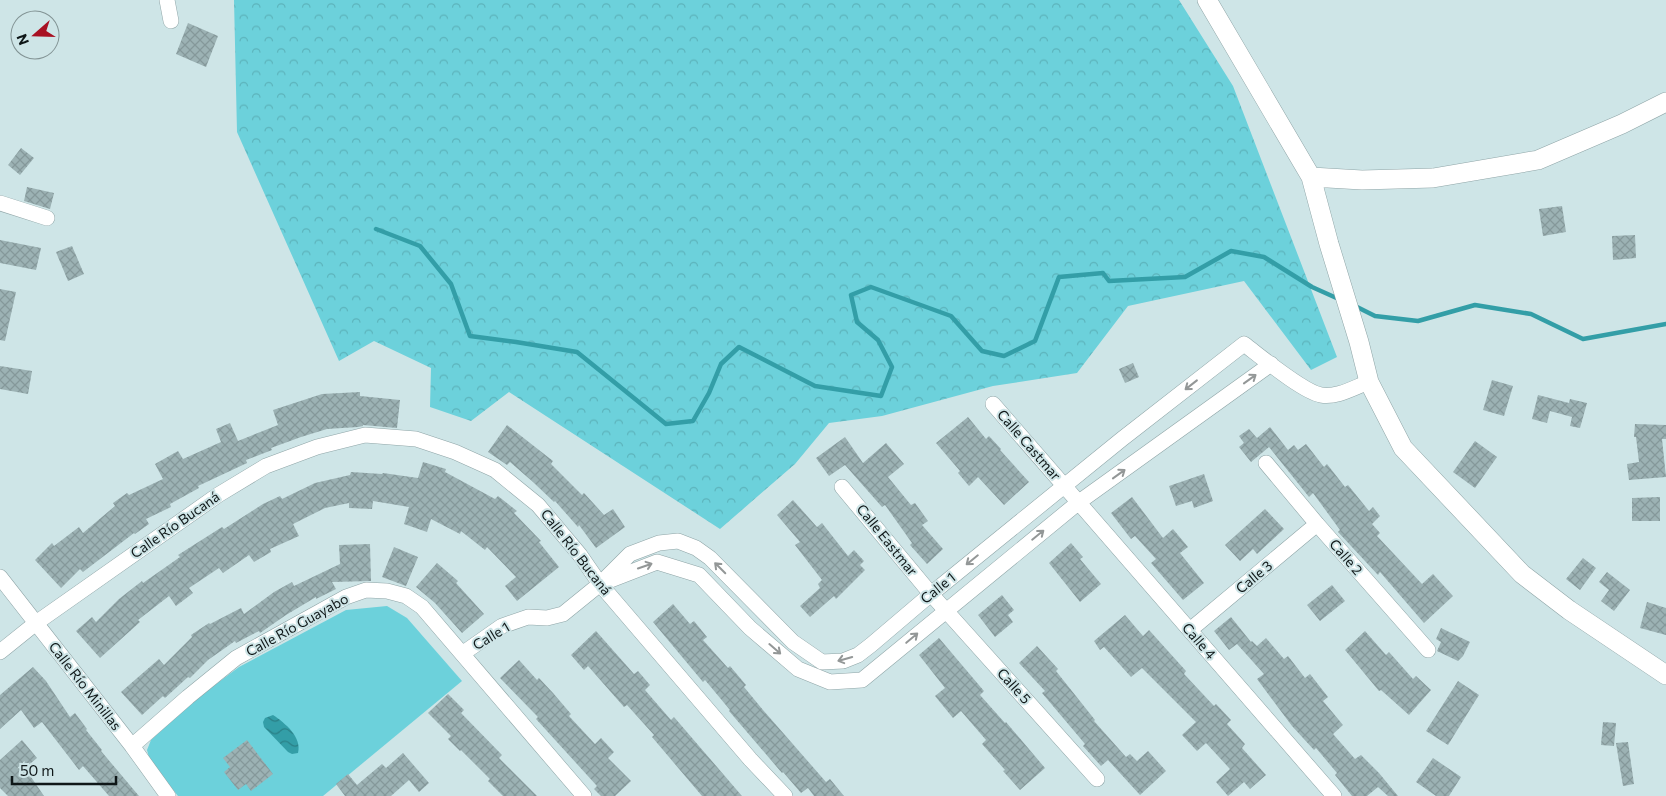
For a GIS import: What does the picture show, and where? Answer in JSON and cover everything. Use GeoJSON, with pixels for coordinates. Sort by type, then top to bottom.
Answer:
{"type":"FeatureCollection","features":[{"type":"Feature","properties":{"kind":"street"},"geometry":{"type":"LineString","coordinates":[[168,0],[171,21]]}},
{"type":"Feature","properties":{"kind":"street"},"geometry":{"type":"LineString","coordinates":[[1208,0],[1311,177],[1328,244],[1359,342],[1369,382],[1403,448],[1522,574],[1569,610],[1666,675]]}},
{"type":"Feature","properties":{"kind":"street"},"geometry":{"type":"LineString","coordinates":[[1311,177],[1362,180],[1433,178],[1538,160],[1622,124],[1666,102]]}},
{"type":"Feature","properties":{"kind":"street"},"geometry":{"type":"LineString","coordinates":[[0,203],[47,218]]}},
{"type":"Feature","properties":{"kind":"street","name":"Calle 1"},"geometry":{"type":"LineString","coordinates":[[462,654],[502,626],[528,617],[547,618],[563,614],[600,584],[630,554],[659,543],[678,541],[696,548],[710,558],[793,642],[822,662],[843,661],[858,655],[1122,439],[1244,344],[1298,384],[1320,395],[1338,394],[1369,382]]}},
{"type":"Feature","properties":{"kind":"street","name":"Calle 1"},"geometry":{"type":"LineString","coordinates":[[600,584],[657,562],[698,575],[750,628],[798,669],[830,682],[862,680],[1079,502],[1271,364]]}},
{"type":"Feature","properties":{"kind":"street","name":"Calle Castmar"},"geometry":{"type":"LineString","coordinates":[[993,404],[1065,486]]}},
{"type":"Feature","properties":{"kind":"street","name":"Calle Río Bucaná"},"geometry":{"type":"LineString","coordinates":[[0,652],[36,623],[218,495],[266,466],[316,447],[365,435],[416,439],[456,452],[495,470],[538,505],[580,555],[600,584],[750,759],[785,796]]}},
{"type":"Feature","properties":{"kind":"street","name":"Calle 2"},"geometry":{"type":"LineString","coordinates":[[1266,463],[1428,650]]}},
{"type":"Feature","properties":{"kind":"street","name":"Calle Eastmar"},"geometry":{"type":"LineString","coordinates":[[842,486],[931,594]]}},
{"type":"Feature","properties":{"kind":"street","name":"Calle 4"},"geometry":{"type":"LineString","coordinates":[[1065,486],[1334,796]]}},
{"type":"Feature","properties":{"kind":"street","name":"Calle 3"},"geometry":{"type":"LineString","coordinates":[[1190,630],[1318,524]]}},
{"type":"Feature","properties":{"kind":"street","name":"Calle Río Minillas"},"geometry":{"type":"LineString","coordinates":[[0,577],[132,746],[168,796]]}},
{"type":"Feature","properties":{"kind":"street","name":"Calle Río Guayabo"},"geometry":{"type":"LineString","coordinates":[[132,746],[236,658],[346,596],[366,590],[387,591],[406,596],[422,607],[584,796]]}},
{"type":"Feature","properties":{"kind":"street","name":"Calle 5"},"geometry":{"type":"LineString","coordinates":[[931,594],[1097,779]]}},
{"type":"Feature","properties":{"kind":"green space"},"geometry":{"type":"Polygon","coordinates":[[[234,0],[1179,0],[1233,86],[1337,357],[1311,370],[1244,281],[1128,306],[1077,373],[993,386],[882,416],[829,423],[795,464],[720,529],[509,392],[471,421],[430,407],[431,368],[374,341],[339,361],[237,132],[234,0]]]}},
{"type":"Feature","properties":{"kind":"green space"},"geometry":{"type":"Polygon","coordinates":[[[387,606],[407,618],[462,681],[323,796],[178,796],[150,761],[147,750],[151,740],[192,702],[239,667],[346,610],[387,606]]]}},
{"type":"Feature","properties":{"kind":"water"},"geometry":{"type":"Polygon","coordinates":[[[273,715],[292,731],[299,747],[298,753],[292,754],[288,752],[264,727],[263,722],[265,718],[273,715]]]}},
{"type":"Feature","properties":{"kind":"building"},"geometry":{"type":"Polygon","coordinates":[[[188,23],[218,36],[206,67],[176,54],[188,23]]]}},
{"type":"Feature","properties":{"kind":"building"},"geometry":{"type":"Polygon","coordinates":[[[21,148],[34,158],[20,175],[8,165],[21,148]]]}},
{"type":"Feature","properties":{"kind":"building"},"geometry":{"type":"Polygon","coordinates":[[[27,187],[54,193],[50,209],[24,201],[27,187]]]}},
{"type":"Feature","properties":{"kind":"building"},"geometry":{"type":"Polygon","coordinates":[[[1562,206],[1566,232],[1543,236],[1539,209],[1562,206]]]}},
{"type":"Feature","properties":{"kind":"building"},"geometry":{"type":"Polygon","coordinates":[[[1635,235],[1636,258],[1613,260],[1612,236],[1635,235]]]}},
{"type":"Feature","properties":{"kind":"building"},"geometry":{"type":"Polygon","coordinates":[[[0,240],[41,248],[36,270],[0,263],[0,240]]]}},
{"type":"Feature","properties":{"kind":"building"},"geometry":{"type":"Polygon","coordinates":[[[72,246],[84,274],[68,281],[56,252],[72,246]]]}},
{"type":"Feature","properties":{"kind":"building"},"geometry":{"type":"Polygon","coordinates":[[[0,289],[16,292],[5,341],[0,340],[0,289]]]}},
{"type":"Feature","properties":{"kind":"building"},"geometry":{"type":"Polygon","coordinates":[[[1133,363],[1139,377],[1125,383],[1119,369],[1133,363]]]}},
{"type":"Feature","properties":{"kind":"building"},"geometry":{"type":"Polygon","coordinates":[[[0,366],[32,371],[28,394],[0,389],[0,366]]]}},
{"type":"Feature","properties":{"kind":"building"},"geometry":{"type":"Polygon","coordinates":[[[1492,380],[1513,386],[1504,416],[1483,410],[1492,380]]]}},
{"type":"Feature","properties":{"kind":"building"},"geometry":{"type":"Polygon","coordinates":[[[360,392],[360,396],[400,400],[397,428],[363,425],[327,429],[271,448],[272,450],[246,460],[247,463],[198,486],[199,488],[170,504],[171,507],[146,519],[149,524],[134,533],[83,572],[80,569],[61,588],[35,560],[52,543],[54,546],[79,527],[83,533],[115,506],[113,503],[127,493],[129,495],[163,479],[155,464],[178,451],[183,459],[221,442],[216,429],[230,423],[238,441],[278,425],[273,410],[322,394],[360,392]]]}},
{"type":"Feature","properties":{"kind":"building"},"geometry":{"type":"Polygon","coordinates":[[[1538,395],[1569,403],[1570,399],[1587,403],[1580,428],[1570,426],[1572,417],[1550,411],[1547,423],[1532,419],[1538,395]]]}},
{"type":"Feature","properties":{"kind":"building"},"geometry":{"type":"Polygon","coordinates":[[[968,417],[986,439],[989,436],[1029,482],[1004,505],[978,477],[969,486],[958,473],[960,471],[936,443],[968,417]]]}},
{"type":"Feature","properties":{"kind":"building"},"geometry":{"type":"Polygon","coordinates":[[[1635,424],[1666,425],[1666,439],[1662,439],[1666,477],[1629,480],[1627,464],[1639,462],[1636,437],[1634,437],[1635,424]]]}},
{"type":"Feature","properties":{"kind":"building"},"geometry":{"type":"Polygon","coordinates":[[[507,425],[553,461],[551,464],[582,495],[584,493],[604,515],[613,509],[625,527],[596,548],[579,525],[578,527],[555,501],[510,462],[507,465],[488,452],[507,425]]]}},
{"type":"Feature","properties":{"kind":"building"},"geometry":{"type":"Polygon","coordinates":[[[1270,427],[1288,450],[1294,445],[1298,450],[1306,444],[1324,467],[1327,464],[1345,487],[1348,485],[1369,511],[1373,507],[1380,516],[1372,524],[1380,533],[1377,536],[1422,584],[1433,574],[1453,596],[1424,623],[1380,572],[1378,575],[1338,532],[1340,530],[1313,493],[1309,497],[1269,447],[1251,462],[1239,447],[1244,443],[1239,436],[1249,429],[1257,438],[1270,427]]]}},
{"type":"Feature","properties":{"kind":"building"},"geometry":{"type":"Polygon","coordinates":[[[845,437],[863,463],[886,443],[904,464],[888,477],[911,505],[915,503],[928,521],[922,525],[943,549],[927,564],[910,545],[912,543],[885,505],[882,507],[845,465],[829,476],[816,458],[845,437]]]}},
{"type":"Feature","properties":{"kind":"building"},"geometry":{"type":"Polygon","coordinates":[[[1475,441],[1497,457],[1475,488],[1453,472],[1475,441]]]}},
{"type":"Feature","properties":{"kind":"building"},"geometry":{"type":"Polygon","coordinates":[[[423,462],[446,469],[445,472],[495,499],[498,496],[517,511],[514,513],[541,541],[539,542],[559,567],[517,601],[505,586],[516,577],[487,547],[485,550],[461,531],[460,534],[431,519],[427,532],[404,524],[409,507],[373,501],[372,509],[349,508],[349,503],[325,508],[293,524],[299,536],[270,549],[271,552],[254,562],[249,555],[223,573],[219,568],[189,588],[193,593],[176,606],[169,596],[138,620],[140,622],[100,658],[76,631],[92,617],[96,622],[119,599],[142,581],[143,583],[180,557],[178,555],[263,504],[280,496],[282,499],[315,483],[350,475],[351,472],[383,473],[418,478],[423,462]]]}},
{"type":"Feature","properties":{"kind":"building"},"geometry":{"type":"Polygon","coordinates":[[[1204,474],[1213,501],[1194,508],[1192,501],[1176,506],[1169,486],[1204,474]]]}},
{"type":"Feature","properties":{"kind":"building"},"geometry":{"type":"Polygon","coordinates":[[[1132,497],[1163,538],[1173,529],[1188,547],[1180,553],[1204,583],[1183,600],[1151,563],[1156,559],[1135,536],[1131,539],[1111,513],[1132,497]]]}},
{"type":"Feature","properties":{"kind":"building"},"geometry":{"type":"Polygon","coordinates":[[[1660,497],[1660,521],[1632,521],[1632,498],[1660,497]]]}},
{"type":"Feature","properties":{"kind":"building"},"geometry":{"type":"Polygon","coordinates":[[[793,500],[817,527],[822,523],[848,556],[854,550],[864,561],[860,565],[865,570],[836,599],[834,596],[810,617],[800,606],[820,588],[818,584],[822,580],[795,545],[800,542],[777,515],[793,500]]]}},
{"type":"Feature","properties":{"kind":"building"},"geometry":{"type":"Polygon","coordinates":[[[1265,509],[1284,529],[1257,554],[1253,549],[1240,561],[1225,545],[1265,509]]]}},
{"type":"Feature","properties":{"kind":"building"},"geometry":{"type":"Polygon","coordinates":[[[1071,543],[1083,557],[1080,559],[1101,584],[1080,602],[1049,563],[1071,543]]]}},
{"type":"Feature","properties":{"kind":"building"},"geometry":{"type":"Polygon","coordinates":[[[370,544],[371,581],[332,582],[336,589],[316,599],[316,597],[260,633],[259,631],[236,643],[235,641],[208,660],[190,678],[188,677],[165,698],[163,696],[142,715],[121,692],[159,659],[164,665],[192,637],[191,635],[209,623],[241,608],[244,614],[274,592],[292,582],[294,586],[340,564],[339,545],[370,544]]]}},
{"type":"Feature","properties":{"kind":"building"},"geometry":{"type":"Polygon","coordinates":[[[394,547],[418,557],[406,586],[382,577],[394,547]]]}},
{"type":"Feature","properties":{"kind":"building"},"geometry":{"type":"Polygon","coordinates":[[[1583,558],[1596,568],[1580,590],[1566,579],[1583,558]]]}},
{"type":"Feature","properties":{"kind":"building"},"geometry":{"type":"Polygon","coordinates":[[[437,563],[458,581],[456,583],[484,614],[462,633],[435,603],[416,587],[437,563]]]}},
{"type":"Feature","properties":{"kind":"building"},"geometry":{"type":"Polygon","coordinates":[[[1607,572],[1630,590],[1614,611],[1601,601],[1609,590],[1599,582],[1607,572]]]}},
{"type":"Feature","properties":{"kind":"building"},"geometry":{"type":"Polygon","coordinates":[[[1332,585],[1345,601],[1320,621],[1307,605],[1332,585]]]}},
{"type":"Feature","properties":{"kind":"building"},"geometry":{"type":"Polygon","coordinates":[[[1002,595],[1014,610],[1008,615],[1013,622],[995,637],[978,615],[1002,595]]]}},
{"type":"Feature","properties":{"kind":"building"},"geometry":{"type":"Polygon","coordinates":[[[1647,602],[1666,608],[1666,635],[1640,628],[1647,602]]]}},
{"type":"Feature","properties":{"kind":"building"},"geometry":{"type":"Polygon","coordinates":[[[673,604],[690,624],[694,621],[707,637],[703,640],[728,668],[730,666],[763,710],[826,782],[830,779],[844,796],[814,796],[808,788],[801,793],[782,773],[705,680],[703,682],[653,622],[673,604]]]}},
{"type":"Feature","properties":{"kind":"building"},"geometry":{"type":"Polygon","coordinates":[[[1125,615],[1143,636],[1149,630],[1186,671],[1184,674],[1214,706],[1216,704],[1231,720],[1227,724],[1245,744],[1242,748],[1266,775],[1250,789],[1244,782],[1228,796],[1216,782],[1230,769],[1206,743],[1197,751],[1182,735],[1196,722],[1142,668],[1131,677],[1104,647],[1100,650],[1094,641],[1125,615]]]}},
{"type":"Feature","properties":{"kind":"building"},"geometry":{"type":"Polygon","coordinates":[[[1231,617],[1251,642],[1257,646],[1266,638],[1284,659],[1288,656],[1305,678],[1310,674],[1328,697],[1323,701],[1343,725],[1333,734],[1355,759],[1361,755],[1398,796],[1388,796],[1378,787],[1367,796],[1352,796],[1335,775],[1337,773],[1316,748],[1314,750],[1292,726],[1257,679],[1264,674],[1237,644],[1229,650],[1214,631],[1231,617]]]}},
{"type":"Feature","properties":{"kind":"building"},"geometry":{"type":"Polygon","coordinates":[[[1441,628],[1470,642],[1463,656],[1458,661],[1437,651],[1441,642],[1436,639],[1441,628]]]}},
{"type":"Feature","properties":{"kind":"building"},"geometry":{"type":"Polygon","coordinates":[[[596,631],[634,674],[638,671],[650,685],[645,690],[671,720],[674,717],[742,796],[702,796],[652,737],[654,735],[627,705],[624,707],[588,666],[584,670],[571,655],[596,631]]]}},
{"type":"Feature","properties":{"kind":"building"},"geometry":{"type":"Polygon","coordinates":[[[1365,631],[1386,655],[1389,652],[1413,679],[1416,676],[1431,690],[1409,715],[1381,690],[1379,691],[1345,650],[1365,631]]]}},
{"type":"Feature","properties":{"kind":"building"},"geometry":{"type":"Polygon","coordinates":[[[939,638],[984,691],[980,695],[1045,768],[1020,790],[982,744],[986,740],[961,711],[953,718],[935,696],[945,688],[919,655],[939,638]]]}},
{"type":"Feature","properties":{"kind":"building"},"geometry":{"type":"Polygon","coordinates":[[[1037,646],[1058,669],[1056,671],[1094,721],[1126,757],[1130,754],[1137,761],[1148,751],[1166,771],[1140,795],[1108,760],[1101,766],[1042,693],[1045,691],[1019,663],[1037,646]]]}},
{"type":"Feature","properties":{"kind":"building"},"geometry":{"type":"Polygon","coordinates":[[[519,660],[537,680],[539,678],[553,693],[571,714],[569,716],[595,744],[601,738],[614,752],[608,758],[631,781],[615,796],[601,796],[594,789],[597,786],[536,719],[538,717],[500,678],[519,660]]]}},
{"type":"Feature","properties":{"kind":"building"},"geometry":{"type":"Polygon","coordinates":[[[33,667],[46,681],[70,717],[75,713],[101,751],[139,796],[109,796],[83,766],[79,770],[42,722],[34,728],[21,710],[0,729],[0,695],[33,667]]]}},
{"type":"Feature","properties":{"kind":"building"},"geometry":{"type":"Polygon","coordinates":[[[1458,681],[1479,695],[1448,745],[1426,731],[1458,681]]]}},
{"type":"Feature","properties":{"kind":"building"},"geometry":{"type":"Polygon","coordinates":[[[448,694],[464,710],[461,713],[502,755],[499,758],[537,796],[503,796],[488,781],[490,779],[448,739],[451,736],[428,713],[448,694]]]}},
{"type":"Feature","properties":{"kind":"building"},"geometry":{"type":"Polygon","coordinates":[[[1603,722],[1616,723],[1614,746],[1601,745],[1603,722]]]}},
{"type":"Feature","properties":{"kind":"building"},"geometry":{"type":"Polygon","coordinates":[[[22,740],[37,758],[25,768],[44,796],[8,796],[0,788],[0,760],[22,740]]]}},
{"type":"Feature","properties":{"kind":"building"},"geometry":{"type":"Polygon","coordinates":[[[247,740],[273,774],[251,791],[246,784],[238,790],[224,772],[230,767],[223,758],[247,740]]]}},
{"type":"Feature","properties":{"kind":"building"},"geometry":{"type":"Polygon","coordinates":[[[1628,742],[1634,784],[1623,786],[1616,743],[1628,742]]]}},
{"type":"Feature","properties":{"kind":"building"},"geometry":{"type":"Polygon","coordinates":[[[403,753],[429,783],[419,792],[409,780],[391,796],[345,796],[336,784],[348,774],[357,785],[382,764],[386,768],[403,753]]]}},
{"type":"Feature","properties":{"kind":"building"},"geometry":{"type":"Polygon","coordinates":[[[1433,758],[1461,777],[1449,796],[1436,796],[1416,782],[1433,758]]]}},
{"type":"Feature","properties":{"kind":"waterway"},"geometry":{"type":"LineString","coordinates":[[376,229],[420,246],[451,284],[470,336],[577,352],[666,424],[693,421],[709,393],[721,364],[739,347],[815,386],[881,396],[892,367],[878,340],[857,322],[851,295],[871,287],[951,316],[982,351],[1004,356],[1035,341],[1059,277],[1103,273],[1109,281],[1185,277],[1231,251],[1264,257],[1312,287],[1341,300]]}},
{"type":"Feature","properties":{"kind":"waterway"},"geometry":{"type":"LineString","coordinates":[[1355,306],[1375,316],[1418,321],[1475,305],[1531,314],[1583,339],[1666,324]]}}]}
